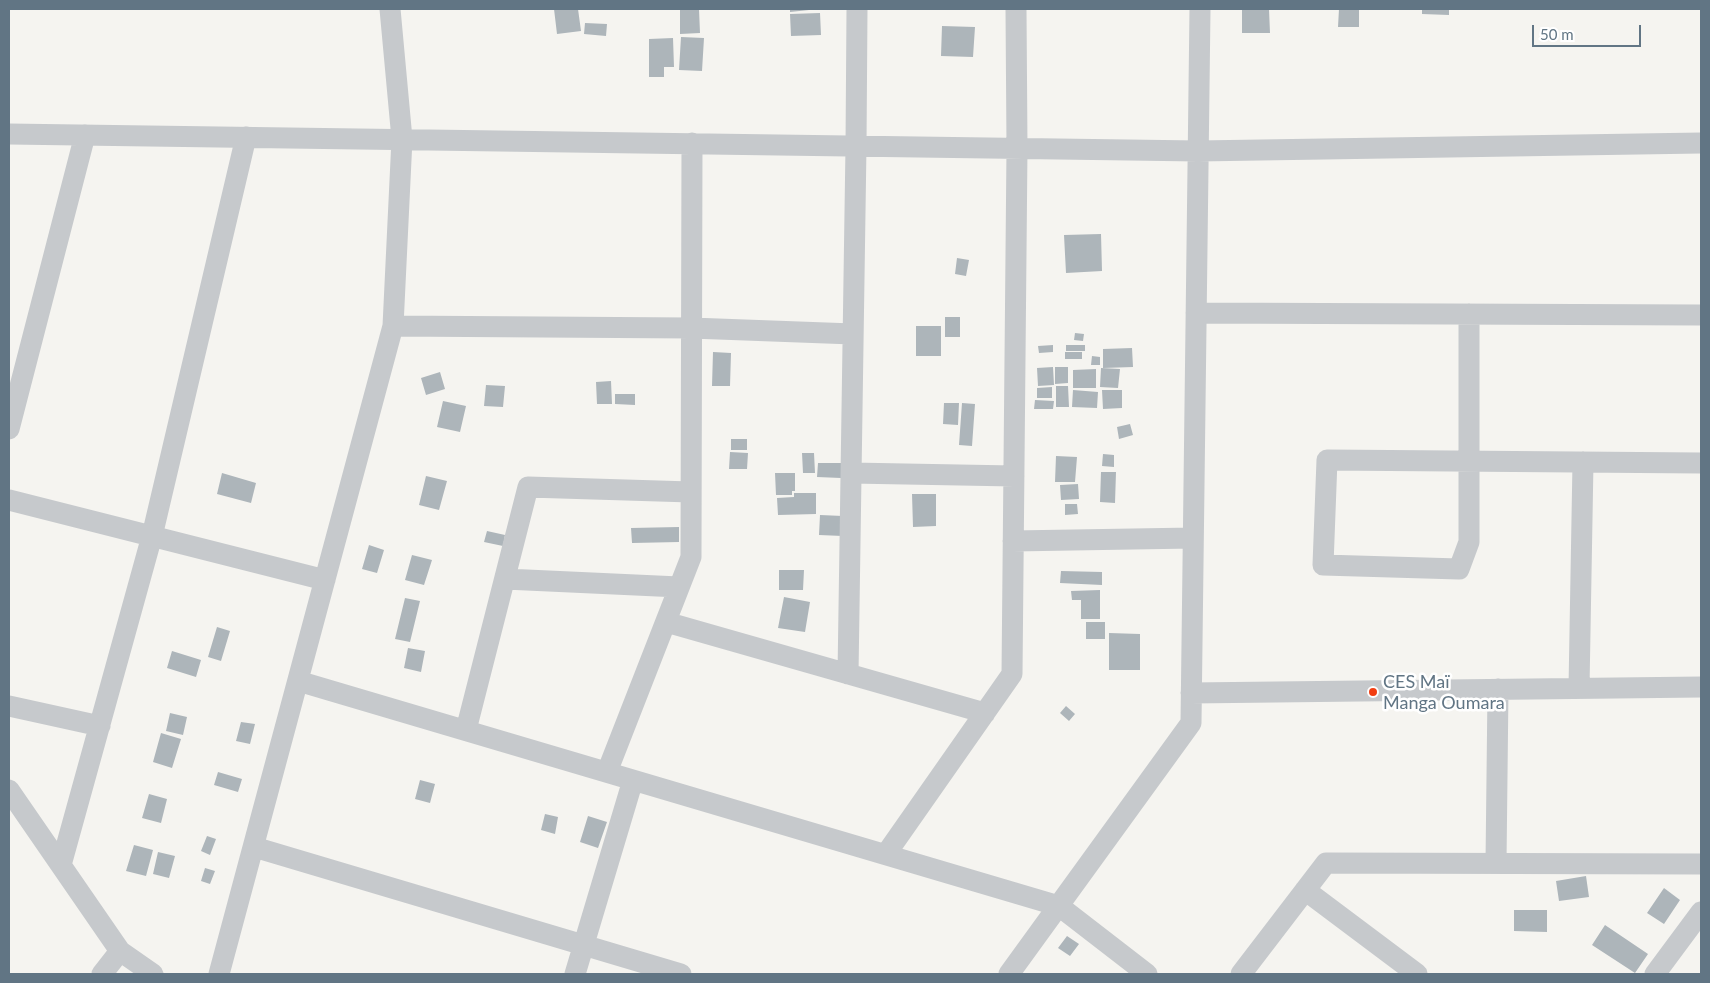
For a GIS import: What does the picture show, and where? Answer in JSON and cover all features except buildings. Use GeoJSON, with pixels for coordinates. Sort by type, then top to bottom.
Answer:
{"type":"FeatureCollection","features":[{"type":"Feature","properties":{"kind":"street"},"geometry":{"type":"LineString","coordinates":[[220,974],[393,326],[402,139],[390,9]]}},
{"type":"Feature","properties":{"kind":"street"},"geometry":{"type":"LineString","coordinates":[[848,674],[857,9]]}},
{"type":"Feature","properties":{"kind":"street"},"geometry":{"type":"LineString","coordinates":[[886,854],[1012,674],[1017,148],[1016,9]]}},
{"type":"Feature","properties":{"kind":"street"},"geometry":{"type":"LineString","coordinates":[[1009,974],[1191,723],[1200,9]]}},
{"type":"Feature","properties":{"kind":"street"},"geometry":{"type":"LineString","coordinates":[[9,134],[1198,151],[1701,143]]}},
{"type":"Feature","properties":{"kind":"street"},"geometry":{"type":"LineString","coordinates":[[9,429],[85,135]]}},
{"type":"Feature","properties":{"kind":"street"},"geometry":{"type":"LineString","coordinates":[[61,865],[152,536],[246,137]]}},
{"type":"Feature","properties":{"kind":"street"},"geometry":{"type":"LineString","coordinates":[[607,772],[691,557],[692,144]]}},
{"type":"Feature","properties":{"kind":"street"},"geometry":{"type":"LineString","coordinates":[[1196,313],[1701,315]]}},
{"type":"Feature","properties":{"kind":"street"},"geometry":{"type":"LineString","coordinates":[[1469,314],[1469,460],[1469,542],[1459,569],[1323,565],[1326,460],[1469,460],[1701,463]]}},
{"type":"Feature","properties":{"kind":"street"},"geometry":{"type":"LineString","coordinates":[[393,326],[692,328],[854,334]]}},
{"type":"Feature","properties":{"kind":"street"},"geometry":{"type":"LineString","coordinates":[[1579,688],[1583,462]]}},
{"type":"Feature","properties":{"kind":"street"},"geometry":{"type":"LineString","coordinates":[[851,473],[1014,476]]}},
{"type":"Feature","properties":{"kind":"street"},"geometry":{"type":"LineString","coordinates":[[466,730],[528,487],[691,492]]}},
{"type":"Feature","properties":{"kind":"street"},"geometry":{"type":"LineString","coordinates":[[9,500],[325,580]]}},
{"type":"Feature","properties":{"kind":"street"},"geometry":{"type":"LineString","coordinates":[[1013,541],[1193,538]]}},
{"type":"Feature","properties":{"kind":"street"},"geometry":{"type":"LineString","coordinates":[[504,579],[679,587]]}},
{"type":"Feature","properties":{"kind":"street"},"geometry":{"type":"LineString","coordinates":[[666,622],[985,713]]}},
{"type":"Feature","properties":{"kind":"street"},"geometry":{"type":"LineString","coordinates":[[298,681],[1059,906],[1147,974]]}},
{"type":"Feature","properties":{"kind":"street"},"geometry":{"type":"LineString","coordinates":[[1191,693],[1701,687]]}},
{"type":"Feature","properties":{"kind":"street"},"geometry":{"type":"LineString","coordinates":[[1496,863],[1498,689]]}},
{"type":"Feature","properties":{"kind":"street"},"geometry":{"type":"LineString","coordinates":[[9,706],[100,726]]}},
{"type":"Feature","properties":{"kind":"street"},"geometry":{"type":"LineString","coordinates":[[575,974],[632,780]]}},
{"type":"Feature","properties":{"kind":"street"},"geometry":{"type":"LineString","coordinates":[[9,790],[120,951],[154,974]]}},
{"type":"Feature","properties":{"kind":"street"},"geometry":{"type":"LineString","coordinates":[[254,847],[681,974]]}},
{"type":"Feature","properties":{"kind":"street"},"geometry":{"type":"LineString","coordinates":[[1241,974],[1326,863],[1701,864]]}},
{"type":"Feature","properties":{"kind":"street"},"geometry":{"type":"LineString","coordinates":[[1305,890],[1416,974]]}},
{"type":"Feature","properties":{"kind":"street"},"geometry":{"type":"LineString","coordinates":[[1655,974],[1701,912]]}},
{"type":"Feature","properties":{"kind":"street"},"geometry":{"type":"LineString","coordinates":[[102,974],[120,951]]}},
{"type":"Feature","properties":{"kind":"place","name":"CES Maï Manga Oumara"},"geometry":{"type":"Point","coordinates":[1373,692]}}]}
